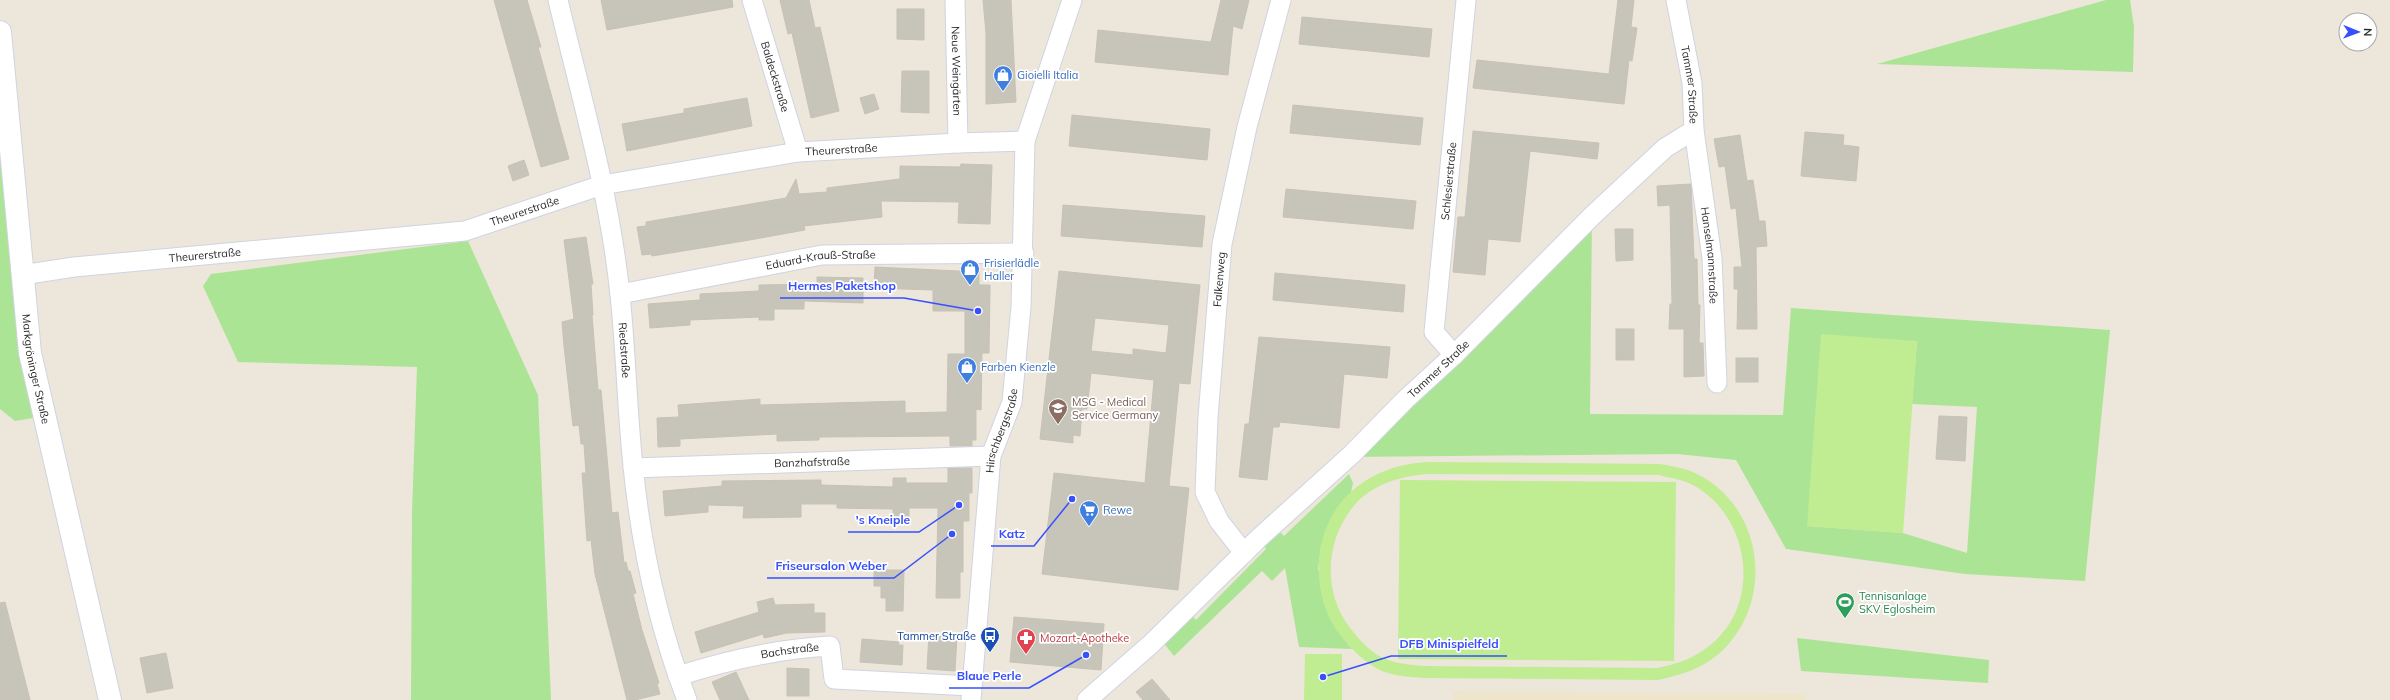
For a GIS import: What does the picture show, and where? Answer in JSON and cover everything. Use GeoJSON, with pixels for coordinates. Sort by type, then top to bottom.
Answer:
{"type":"FeatureCollection","features":[{"type":"Feature","properties":{"kind":"main road","name":"Markgröninger Straße"},"geometry":{"type":"LineString","coordinates":[[0,32],[30,353],[110,700]]}},
{"type":"Feature","properties":{"kind":"street","name":"Riedstraße"},"geometry":{"type":"LineString","coordinates":[[558,0],[602,185],[620,294],[633,468],[651,580],[661,628],[686,700]]}},
{"type":"Feature","properties":{"kind":"street","name":"Baldeckstraße"},"geometry":{"type":"LineString","coordinates":[[752,0],[798,152]]}},
{"type":"Feature","properties":{"kind":"street","name":"Neue Weingärten"},"geometry":{"type":"LineString","coordinates":[[955,0],[958,143]]}},
{"type":"Feature","properties":{"kind":"street","name":"Hirschbergstraße"},"geometry":{"type":"LineString","coordinates":[[971,693],[991,456],[1012,402],[1021,307],[1024,253],[1026,141],[1072,0]]}},
{"type":"Feature","properties":{"kind":"street","name":"Falkenweg"},"geometry":{"type":"LineString","coordinates":[[1244,553],[1219,521],[1205,492],[1208,417],[1222,244],[1247,127],[1281,0]]}},
{"type":"Feature","properties":{"kind":"street","name":"Schlesierstraße"},"geometry":{"type":"LineString","coordinates":[[1454,355],[1434,332],[1466,0]]}},
{"type":"Feature","properties":{"kind":"street","name":"Tammer Straße"},"geometry":{"type":"LineString","coordinates":[[1087,700],[1151,644],[1244,553],[1454,355],[1592,216],[1665,148],[1694,130],[1692,83],[1676,0]]}},
{"type":"Feature","properties":{"kind":"street","name":"Hanselmannstraße"},"geometry":{"type":"LineString","coordinates":[[1694,130],[1712,258],[1717,383]]}},
{"type":"Feature","properties":{"kind":"street","name":"Theurerstraße"},"geometry":{"type":"LineString","coordinates":[[22,275],[74,267],[465,231],[602,185],[798,152],[958,143],[1026,141]]}},
{"type":"Feature","properties":{"kind":"street","name":"Eduard-Krauß-Straße"},"geometry":{"type":"LineString","coordinates":[[620,294],[822,255],[1024,253]]}},
{"type":"Feature","properties":{"kind":"street","name":"Banzhafstraße"},"geometry":{"type":"LineString","coordinates":[[633,468],[991,456]]}},
{"type":"Feature","properties":{"kind":"street","name":"Bachstraße"},"geometry":{"type":"LineString","coordinates":[[678,676],[757,654],[792,648],[830,646],[834,679],[971,693]]}},
{"type":"Feature","properties":{"kind":"shaded area"},"geometry":{"type":"Polygon","coordinates":[[[1454,691],[1804,694],[1805,700],[1453,700],[1454,691]]]}},
{"type":"Feature","properties":{"kind":"green space"},"geometry":{"type":"Polygon","coordinates":[[[2106,0],[2130,0],[2134,27],[2133,72],[1877,64],[2106,0]]]}},
{"type":"Feature","properties":{"kind":"green space"},"geometry":{"type":"Polygon","coordinates":[[[0,32],[45,416],[15,421],[0,409],[0,32]]]}},
{"type":"Feature","properties":{"kind":"green space"},"geometry":{"type":"Polygon","coordinates":[[[1592,216],[1590,414],[1783,415],[1791,308],[2110,330],[2085,581],[1965,574],[1786,549],[1736,460],[1677,454],[1347,457],[1592,216]],[[1917,341],[1807,526],[1903,533],[1967,553],[1977,407],[1912,404],[1917,341]]]}},
{"type":"Feature","properties":{"kind":"green space"},"geometry":{"type":"Polygon","coordinates":[[[468,241],[538,395],[551,700],[411,700],[412,513],[417,367],[238,362],[203,286],[211,274],[468,241]]]}},
{"type":"Feature","properties":{"kind":"green space"},"geometry":{"type":"Polygon","coordinates":[[[1821,334],[1917,341],[1903,533],[1807,526],[1821,334]]]}},
{"type":"Feature","properties":{"kind":"green space"},"geometry":{"type":"Polygon","coordinates":[[[1416,463],[1660,464],[1682,468],[1695,473],[1718,488],[1735,507],[1748,529],[1754,554],[1755,579],[1751,604],[1740,628],[1724,649],[1709,661],[1685,673],[1658,680],[1424,678],[1408,677],[1382,671],[1364,660],[1354,650],[1340,635],[1330,619],[1323,601],[1319,581],[1319,561],[1322,541],[1328,523],[1338,506],[1360,484],[1387,470],[1416,463]],[[1427,474],[1399,479],[1382,485],[1373,489],[1358,501],[1347,515],[1333,547],[1331,581],[1341,614],[1355,634],[1377,655],[1388,660],[1410,665],[1657,668],[1694,656],[1714,642],[1729,624],[1739,603],[1743,580],[1742,557],[1736,535],[1726,515],[1710,497],[1687,482],[1659,475],[1427,474]]]}},
{"type":"Feature","properties":{"kind":"green space"},"geometry":{"type":"Polygon","coordinates":[[[1349,474],[1353,483],[1351,492],[1338,508],[1329,526],[1321,546],[1318,569],[1348,645],[1353,649],[1299,647],[1285,568],[1272,581],[1262,571],[1174,656],[1158,636],[1186,608],[1196,620],[1266,549],[1259,538],[1273,525],[1284,536],[1349,474]]]}},
{"type":"Feature","properties":{"kind":"green space"},"geometry":{"type":"Polygon","coordinates":[[[1400,480],[1676,482],[1674,661],[1398,659],[1400,480]]]}},
{"type":"Feature","properties":{"kind":"green space"},"geometry":{"type":"Polygon","coordinates":[[[1797,638],[1989,660],[1988,683],[1801,671],[1797,638]]]}},
{"type":"Feature","properties":{"kind":"green space"},"geometry":{"type":"Polygon","coordinates":[[[1305,654],[1342,654],[1342,700],[1304,700],[1305,654]]]}},
{"type":"Feature","properties":{"kind":"building"},"geometry":{"type":"Polygon","coordinates":[[[494,0],[527,0],[541,47],[538,47],[569,159],[541,167],[494,0]]]}},
{"type":"Feature","properties":{"kind":"building"},"geometry":{"type":"Polygon","coordinates":[[[601,0],[732,0],[733,7],[607,30],[601,0]]]}},
{"type":"Feature","properties":{"kind":"building"},"geometry":{"type":"Polygon","coordinates":[[[780,0],[809,0],[815,28],[820,27],[839,111],[811,118],[792,33],[788,34],[780,0]]]}},
{"type":"Feature","properties":{"kind":"building"},"geometry":{"type":"Polygon","coordinates":[[[983,0],[1011,0],[1016,102],[986,104],[986,33],[983,0]]]}},
{"type":"Feature","properties":{"kind":"building"},"geometry":{"type":"Polygon","coordinates":[[[1221,0],[1249,0],[1242,29],[1233,26],[1228,75],[1095,62],[1098,30],[1211,42],[1221,0]]]}},
{"type":"Feature","properties":{"kind":"building"},"geometry":{"type":"Polygon","coordinates":[[[1618,0],[1634,0],[1631,27],[1637,28],[1632,61],[1629,60],[1624,104],[1473,88],[1477,60],[1609,74],[1618,0]]]}},
{"type":"Feature","properties":{"kind":"building"},"geometry":{"type":"Polygon","coordinates":[[[897,9],[924,9],[924,40],[897,39],[897,9]]]}},
{"type":"Feature","properties":{"kind":"building"},"geometry":{"type":"Polygon","coordinates":[[[1302,17],[1432,29],[1429,57],[1299,44],[1302,17]]]}},
{"type":"Feature","properties":{"kind":"building"},"geometry":{"type":"Polygon","coordinates":[[[902,71],[929,71],[929,113],[901,112],[902,71]]]}},
{"type":"Feature","properties":{"kind":"building"},"geometry":{"type":"Polygon","coordinates":[[[874,94],[879,109],[865,114],[860,98],[874,94]]]}},
{"type":"Feature","properties":{"kind":"building"},"geometry":{"type":"Polygon","coordinates":[[[747,98],[752,126],[627,151],[622,124],[684,113],[684,109],[747,98]]]}},
{"type":"Feature","properties":{"kind":"building"},"geometry":{"type":"Polygon","coordinates":[[[1293,105],[1423,118],[1420,145],[1290,133],[1293,105]]]}},
{"type":"Feature","properties":{"kind":"building"},"geometry":{"type":"Polygon","coordinates":[[[1072,115],[1210,129],[1207,160],[1069,146],[1072,115]]]}},
{"type":"Feature","properties":{"kind":"building"},"geometry":{"type":"Polygon","coordinates":[[[1473,131],[1599,143],[1597,159],[1530,151],[1520,242],[1488,239],[1485,275],[1453,272],[1458,217],[1465,217],[1473,131]]]}},
{"type":"Feature","properties":{"kind":"building"},"geometry":{"type":"Polygon","coordinates":[[[1805,132],[1844,135],[1843,145],[1859,147],[1856,181],[1801,176],[1805,132]]]}},
{"type":"Feature","properties":{"kind":"building"},"geometry":{"type":"Polygon","coordinates":[[[1740,135],[1747,181],[1753,180],[1759,221],[1765,221],[1767,246],[1756,247],[1757,329],[1737,329],[1738,289],[1734,289],[1734,267],[1742,267],[1736,208],[1731,209],[1725,166],[1719,167],[1714,139],[1740,135]]]}},
{"type":"Feature","properties":{"kind":"building"},"geometry":{"type":"Polygon","coordinates":[[[524,160],[529,175],[513,181],[508,166],[524,160]]]}},
{"type":"Feature","properties":{"kind":"building"},"geometry":{"type":"Polygon","coordinates":[[[961,164],[992,165],[990,224],[958,223],[959,202],[881,201],[882,217],[804,226],[805,230],[744,241],[652,256],[651,254],[642,255],[637,227],[646,226],[646,222],[786,198],[796,179],[799,194],[827,192],[827,188],[900,179],[900,166],[960,167],[961,164]]]}},
{"type":"Feature","properties":{"kind":"building"},"geometry":{"type":"Polygon","coordinates":[[[1691,184],[1694,259],[1697,259],[1698,305],[1700,305],[1699,343],[1703,343],[1704,376],[1684,377],[1684,329],[1669,329],[1670,304],[1672,304],[1670,205],[1658,206],[1657,186],[1691,184]]]}},
{"type":"Feature","properties":{"kind":"building"},"geometry":{"type":"Polygon","coordinates":[[[1286,189],[1416,201],[1413,229],[1283,217],[1286,189]]]}},
{"type":"Feature","properties":{"kind":"building"},"geometry":{"type":"Polygon","coordinates":[[[1063,205],[1205,216],[1202,247],[1061,236],[1063,205]]]}},
{"type":"Feature","properties":{"kind":"building"},"geometry":{"type":"Polygon","coordinates":[[[1615,229],[1633,229],[1633,260],[1616,261],[1615,229]]]}},
{"type":"Feature","properties":{"kind":"building"},"geometry":{"type":"Polygon","coordinates":[[[586,237],[593,284],[591,284],[592,315],[598,390],[601,390],[612,513],[618,512],[624,563],[626,562],[628,571],[630,571],[636,593],[633,594],[642,630],[659,683],[657,684],[660,694],[635,700],[627,700],[595,574],[591,540],[587,541],[582,473],[586,473],[584,444],[581,444],[579,425],[573,426],[564,346],[562,322],[574,319],[564,240],[586,237]]]}},
{"type":"Feature","properties":{"kind":"building"},"geometry":{"type":"Polygon","coordinates":[[[875,267],[979,272],[979,285],[990,285],[989,353],[982,353],[981,410],[976,409],[976,440],[972,440],[972,446],[950,446],[950,436],[819,437],[819,440],[777,441],[777,434],[680,439],[680,446],[658,447],[657,418],[679,417],[678,405],[760,399],[760,405],[905,401],[905,413],[947,412],[948,354],[965,354],[965,311],[933,311],[933,290],[874,288],[875,267]]]}},
{"type":"Feature","properties":{"kind":"building"},"geometry":{"type":"Polygon","coordinates":[[[1059,271],[1200,285],[1190,384],[1179,383],[1169,486],[1189,488],[1178,590],[1042,574],[1054,473],[1145,483],[1154,380],[1091,373],[1087,409],[1082,409],[1080,436],[1073,435],[1073,443],[1040,439],[1059,271]],[[1095,318],[1091,351],[1133,355],[1133,349],[1166,353],[1169,325],[1095,318]]]}},
{"type":"Feature","properties":{"kind":"building"},"geometry":{"type":"Polygon","coordinates":[[[1275,273],[1405,285],[1403,312],[1273,300],[1275,273]]]}},
{"type":"Feature","properties":{"kind":"building"},"geometry":{"type":"Polygon","coordinates":[[[817,277],[863,278],[863,303],[804,301],[804,309],[774,309],[774,320],[759,320],[759,317],[690,320],[690,325],[650,328],[648,304],[700,300],[700,294],[759,291],[759,285],[817,284],[817,277]]]}},
{"type":"Feature","properties":{"kind":"building"},"geometry":{"type":"Polygon","coordinates":[[[1616,329],[1634,329],[1634,360],[1616,360],[1616,329]]]}},
{"type":"Feature","properties":{"kind":"building"},"geometry":{"type":"Polygon","coordinates":[[[1259,337],[1390,347],[1387,378],[1344,374],[1339,428],[1280,422],[1279,427],[1273,427],[1267,480],[1239,477],[1245,424],[1249,424],[1259,337]]]}},
{"type":"Feature","properties":{"kind":"building"},"geometry":{"type":"Polygon","coordinates":[[[1736,358],[1758,358],[1758,382],[1736,382],[1736,358]]]}},
{"type":"Feature","properties":{"kind":"building"},"geometry":{"type":"Polygon","coordinates":[[[1939,416],[1967,417],[1965,461],[1936,459],[1939,416]]]}},
{"type":"Feature","properties":{"kind":"building"},"geometry":{"type":"Polygon","coordinates":[[[948,468],[972,468],[972,493],[969,493],[969,521],[963,521],[963,572],[960,572],[960,598],[936,598],[938,508],[909,508],[909,518],[893,518],[893,509],[837,508],[837,504],[801,504],[801,517],[743,518],[744,506],[708,505],[708,512],[665,516],[663,491],[722,486],[722,481],[821,480],[821,485],[893,487],[893,478],[906,478],[906,483],[948,483],[948,468]]]}},
{"type":"Feature","properties":{"kind":"building"},"geometry":{"type":"Polygon","coordinates":[[[874,570],[904,570],[903,611],[886,611],[886,598],[881,598],[881,586],[874,586],[874,570]]]}},
{"type":"Feature","properties":{"kind":"building"},"geometry":{"type":"Polygon","coordinates":[[[773,598],[775,605],[814,604],[814,613],[825,613],[825,632],[787,633],[764,638],[763,634],[701,653],[695,632],[759,612],[757,602],[773,598]]]}},
{"type":"Feature","properties":{"kind":"building"},"geometry":{"type":"Polygon","coordinates":[[[5,602],[30,700],[0,700],[0,603],[5,602]]]}},
{"type":"Feature","properties":{"kind":"building"},"geometry":{"type":"Polygon","coordinates":[[[1014,617],[1104,624],[1101,670],[1010,662],[1014,617]]]}},
{"type":"Feature","properties":{"kind":"building"},"geometry":{"type":"Polygon","coordinates":[[[929,634],[957,637],[955,671],[927,669],[929,634]]]}},
{"type":"Feature","properties":{"kind":"building"},"geometry":{"type":"Polygon","coordinates":[[[862,639],[899,642],[898,645],[903,645],[902,665],[860,662],[862,639]]]}},
{"type":"Feature","properties":{"kind":"building"},"geometry":{"type":"Polygon","coordinates":[[[166,653],[173,688],[147,693],[140,658],[166,653]]]}},
{"type":"Feature","properties":{"kind":"building"},"geometry":{"type":"Polygon","coordinates":[[[787,668],[809,669],[809,696],[787,696],[787,668]]]}},
{"type":"Feature","properties":{"kind":"building"},"geometry":{"type":"Polygon","coordinates":[[[736,672],[749,700],[720,700],[712,682],[736,672]]]}},
{"type":"Feature","properties":{"kind":"building"},"geometry":{"type":"Polygon","coordinates":[[[1152,679],[1170,700],[1143,700],[1136,692],[1152,679]]]}},
{"type":"Feature","properties":{"kind":"place","name":"Gioielli Italia"},"geometry":{"type":"Point","coordinates":[1003,92]}},
{"type":"Feature","properties":{"kind":"place","name":"Frisierlädle Haller"},"geometry":{"type":"Point","coordinates":[970,286]}},
{"type":"Feature","properties":{"kind":"place","name":"Hermes Paketshop"},"geometry":{"type":"Point","coordinates":[978,311]}},
{"type":"Feature","properties":{"kind":"place","name":"Farben Kienzle"},"geometry":{"type":"Point","coordinates":[967,384]}},
{"type":"Feature","properties":{"kind":"place","name":"MSG - Medical Service Germany"},"geometry":{"type":"Point","coordinates":[1058,425]}},
{"type":"Feature","properties":{"kind":"place","name":"Katz"},"geometry":{"type":"Point","coordinates":[1072,499]}},
{"type":"Feature","properties":{"kind":"place","name":"'s Kneiple"},"geometry":{"type":"Point","coordinates":[959,505]}},
{"type":"Feature","properties":{"kind":"place","name":"Rewe"},"geometry":{"type":"Point","coordinates":[1089,527]}},
{"type":"Feature","properties":{"kind":"place","name":"Friseursalon Weber"},"geometry":{"type":"Point","coordinates":[952,534]}},
{"type":"Feature","properties":{"kind":"place","name":"Tennisanlage SKV Eglosheim"},"geometry":{"type":"Point","coordinates":[1845,619]}},
{"type":"Feature","properties":{"kind":"place","name":"Tammer Straße"},"geometry":{"type":"Point","coordinates":[990,653]}},
{"type":"Feature","properties":{"kind":"place","name":"Mozart-Apotheke"},"geometry":{"type":"Point","coordinates":[1026,655]}},
{"type":"Feature","properties":{"kind":"place","name":"Blaue Perle"},"geometry":{"type":"Point","coordinates":[1086,655]}},
{"type":"Feature","properties":{"kind":"place","name":"DFB Minispielfeld"},"geometry":{"type":"Point","coordinates":[1323,677]}}]}
